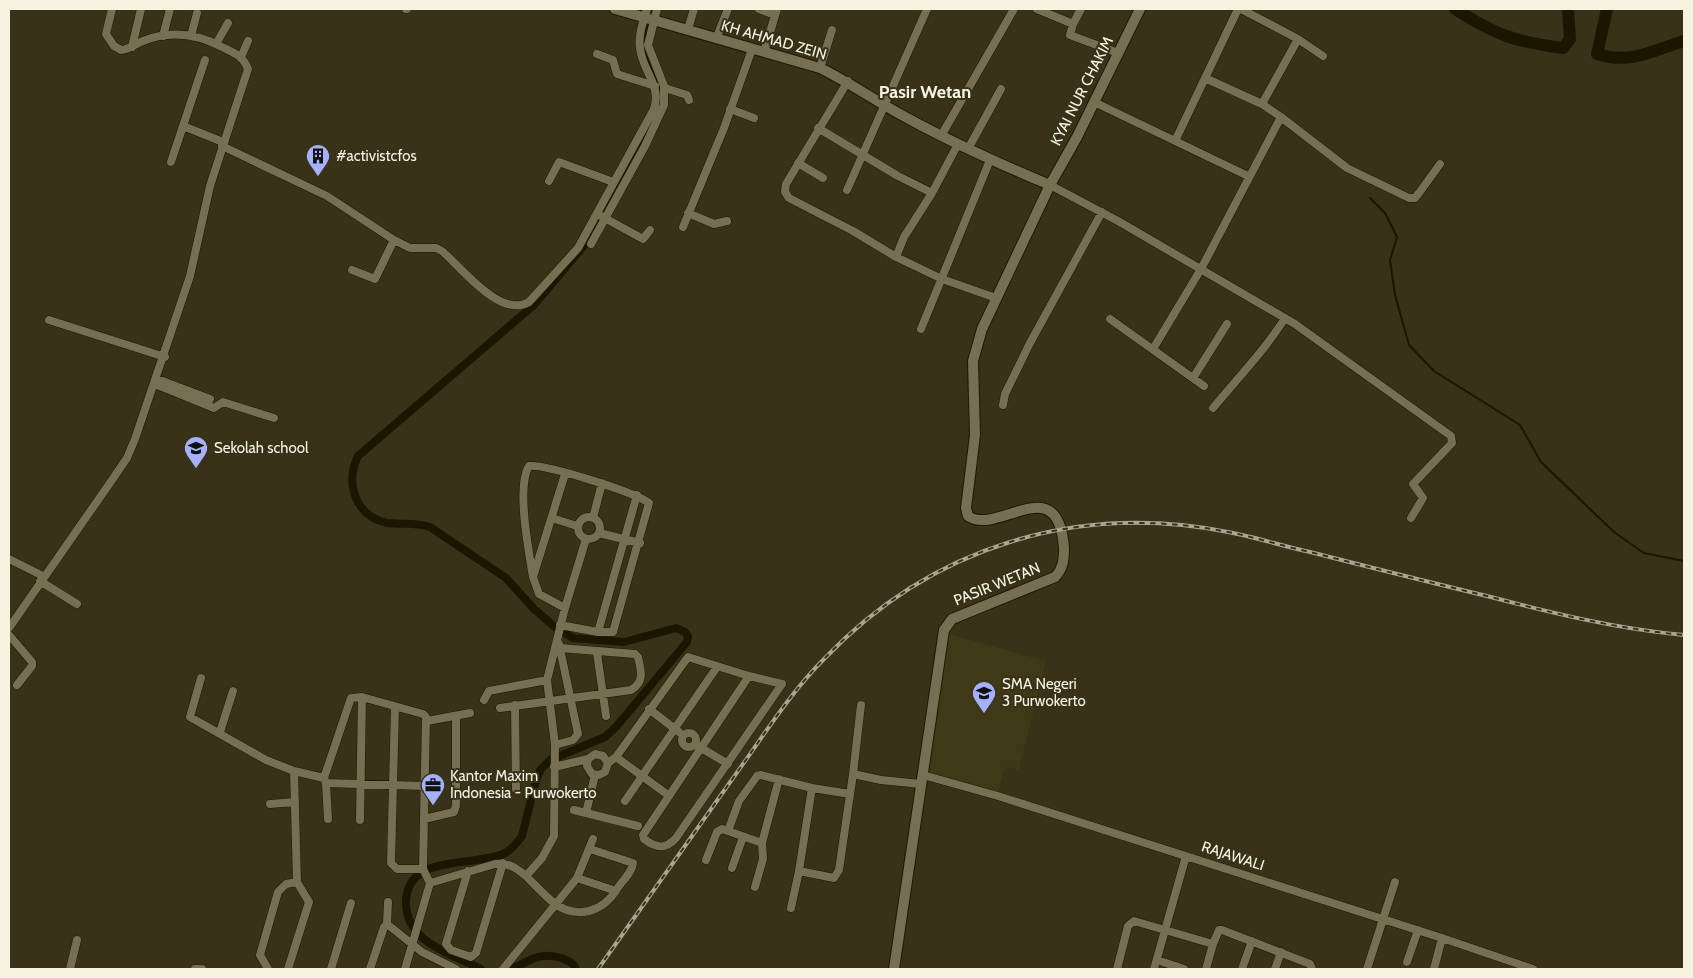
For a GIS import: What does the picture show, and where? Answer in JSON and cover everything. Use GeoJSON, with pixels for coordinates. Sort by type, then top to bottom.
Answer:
{"type":"FeatureCollection","features":[{"type":"Feature","properties":{"kind":"street"},"geometry":{"type":"LineString","coordinates":[[9,628],[127,458],[165,357],[195,260],[203,214],[223,144],[248,69],[240,57],[216,44],[191,36],[163,36],[121,50],[109,40],[107,26],[112,9]]}},
{"type":"Feature","properties":{"kind":"street"},"geometry":{"type":"LineString","coordinates":[[132,47],[141,9]]}},
{"type":"Feature","properties":{"kind":"street"},"geometry":{"type":"LineString","coordinates":[[163,36],[170,9]]}},
{"type":"Feature","properties":{"kind":"street","name":"KH AHMAD ZEIN"},"geometry":{"type":"LineString","coordinates":[[615,9],[649,17],[716,39],[820,68],[848,81],[884,105],[968,150],[1050,186]]}},
{"type":"Feature","properties":{"kind":"street"},"geometry":{"type":"LineString","coordinates":[[591,244],[613,182],[654,109],[656,98],[655,86],[640,48],[640,32],[649,17],[657,9]]}},
{"type":"Feature","properties":{"kind":"street"},"geometry":{"type":"LineString","coordinates":[[688,29],[694,9]]}},
{"type":"Feature","properties":{"kind":"street"},"geometry":{"type":"LineString","coordinates":[[716,39],[728,9]]}},
{"type":"Feature","properties":{"kind":"street"},"geometry":{"type":"LineString","coordinates":[[760,9],[776,12],[764,52]]}},
{"type":"Feature","properties":{"kind":"street"},"geometry":{"type":"LineString","coordinates":[[847,190],[927,9]]}},
{"type":"Feature","properties":{"kind":"street"},"geometry":{"type":"LineString","coordinates":[[941,136],[970,81],[1014,9]]}},
{"type":"Feature","properties":{"kind":"street"},"geometry":{"type":"LineString","coordinates":[[1037,9],[1073,24]]}},
{"type":"Feature","properties":{"kind":"street"},"geometry":{"type":"LineString","coordinates":[[1081,9],[1073,24],[1070,35],[1118,53]]}},
{"type":"Feature","properties":{"kind":"street","name":"KYAI NUR CHAKIM"},"geometry":{"type":"LineString","coordinates":[[1050,186],[1140,9]]}},
{"type":"Feature","properties":{"kind":"street"},"geometry":{"type":"LineString","coordinates":[[1174,141],[1239,9],[1298,38],[1323,56]]}},
{"type":"Feature","properties":{"kind":"street"},"geometry":{"type":"LineString","coordinates":[[191,36],[197,13]]}},
{"type":"Feature","properties":{"kind":"street"},"geometry":{"type":"LineString","coordinates":[[183,126],[327,196],[394,240],[410,248],[436,248],[442,251],[476,286],[492,296],[522,304],[529,302],[578,248],[601,216],[662,110],[665,88],[649,49],[649,17]]}},
{"type":"Feature","properties":{"kind":"street"},"geometry":{"type":"LineString","coordinates":[[216,44],[228,23]]}},
{"type":"Feature","properties":{"kind":"street"},"geometry":{"type":"LineString","coordinates":[[820,68],[832,30]]}},
{"type":"Feature","properties":{"kind":"street"},"geometry":{"type":"LineString","coordinates":[[1262,104],[1298,38]]}},
{"type":"Feature","properties":{"kind":"street"},"geometry":{"type":"LineString","coordinates":[[240,57],[248,41]]}},
{"type":"Feature","properties":{"kind":"street"},"geometry":{"type":"LineString","coordinates":[[682,227],[752,49]]}},
{"type":"Feature","properties":{"kind":"street"},"geometry":{"type":"LineString","coordinates":[[597,54],[613,60],[614,72],[616,74],[655,86]]}},
{"type":"Feature","properties":{"kind":"street"},"geometry":{"type":"LineString","coordinates":[[170,162],[206,60]]}},
{"type":"Feature","properties":{"kind":"street"},"geometry":{"type":"LineString","coordinates":[[1205,78],[1262,104],[1281,116],[1347,168],[1409,198],[1415,198],[1420,194],[1440,164]]}},
{"type":"Feature","properties":{"kind":"street"},"geometry":{"type":"LineString","coordinates":[[848,81],[786,184],[785,192],[788,198],[853,231],[896,257],[942,279],[996,298]]}},
{"type":"Feature","properties":{"kind":"street"},"geometry":{"type":"LineString","coordinates":[[665,88],[687,95],[689,100]]}},
{"type":"Feature","properties":{"kind":"street"},"geometry":{"type":"LineString","coordinates":[[968,150],[1001,89]]}},
{"type":"Feature","properties":{"kind":"street"},"geometry":{"type":"LineString","coordinates":[[1094,102],[1248,176]]}},
{"type":"Feature","properties":{"kind":"street"},"geometry":{"type":"LineString","coordinates":[[730,109],[754,118]]}},
{"type":"Feature","properties":{"kind":"street"},"geometry":{"type":"LineString","coordinates":[[1153,349],[1201,269],[1281,116]]}},
{"type":"Feature","properties":{"kind":"street"},"geometry":{"type":"LineString","coordinates":[[818,128],[898,176],[932,193]]}},
{"type":"Feature","properties":{"kind":"street"},"geometry":{"type":"LineString","coordinates":[[896,257],[904,237],[932,193],[958,144]]}},
{"type":"Feature","properties":{"kind":"street"},"geometry":{"type":"LineString","coordinates":[[921,329],[990,160]]}},
{"type":"Feature","properties":{"kind":"street"},"geometry":{"type":"LineString","coordinates":[[549,181],[559,162],[613,182]]}},
{"type":"Feature","properties":{"kind":"street"},"geometry":{"type":"LineString","coordinates":[[798,163],[823,178]]}},
{"type":"Feature","properties":{"kind":"street"},"geometry":{"type":"LineString","coordinates":[[1050,186],[1102,212],[1284,318],[1375,380],[1452,439],[1452,443],[1413,484],[1424,498],[1411,518]]}},
{"type":"Feature","properties":{"kind":"street","name":"PASIR WETAN"},"geometry":{"type":"LineString","coordinates":[[894,969],[944,630],[952,619],[1055,577],[1064,562],[1063,542],[1059,523],[1052,513],[1046,509],[1036,508],[981,520],[969,518],[966,513],[974,435],[973,361],[982,329],[1050,186]]}},
{"type":"Feature","properties":{"kind":"street"},"geometry":{"type":"LineString","coordinates":[[1003,405],[1005,394],[1030,343],[1102,212]]}},
{"type":"Feature","properties":{"kind":"street"},"geometry":{"type":"LineString","coordinates":[[688,213],[714,224],[727,221]]}},
{"type":"Feature","properties":{"kind":"street"},"geometry":{"type":"LineString","coordinates":[[601,216],[643,239],[650,230]]}},
{"type":"Feature","properties":{"kind":"street"},"geometry":{"type":"LineString","coordinates":[[352,270],[375,279],[394,240]]}},
{"type":"Feature","properties":{"kind":"street"},"geometry":{"type":"LineString","coordinates":[[1213,408],[1256,354],[1272,338],[1284,318]]}},
{"type":"Feature","properties":{"kind":"street"},"geometry":{"type":"LineString","coordinates":[[1110,319],[1204,386]]}},
{"type":"Feature","properties":{"kind":"street"},"geometry":{"type":"LineString","coordinates":[[49,320],[165,357]]}},
{"type":"Feature","properties":{"kind":"street"},"geometry":{"type":"LineString","coordinates":[[1193,378],[1227,324]]}},
{"type":"Feature","properties":{"kind":"street"},"geometry":{"type":"LineString","coordinates":[[156,381],[210,399]]}},
{"type":"Feature","properties":{"kind":"street"},"geometry":{"type":"LineString","coordinates":[[156,381],[214,408],[222,401],[274,418]]}},
{"type":"Feature","properties":{"kind":"street"},"geometry":{"type":"LineString","coordinates":[[558,632],[614,632],[650,505],[637,495],[602,483],[530,465],[527,467],[523,491],[527,540],[534,577],[539,594],[564,608]]}},
{"type":"Feature","properties":{"kind":"street"},"geometry":{"type":"LineString","coordinates":[[534,577],[565,474]]}},
{"type":"Feature","properties":{"kind":"street"},"geometry":{"type":"LineString","coordinates":[[593,518],[602,483]]}},
{"type":"Feature","properties":{"kind":"street"},"geometry":{"type":"LineString","coordinates":[[598,632],[637,495]]}},
{"type":"Feature","properties":{"kind":"street"},"geometry":{"type":"LineString","coordinates":[[552,518],[577,526]]}},
{"type":"Feature","properties":{"kind":"street"},"geometry":{"type":"LineString","coordinates":[[593,518],[599,523],[599,533],[593,539],[586,539],[580,535],[577,526],[583,519],[593,518]]}},
{"type":"Feature","properties":{"kind":"street"},"geometry":{"type":"LineString","coordinates":[[599,533],[640,543]]}},
{"type":"Feature","properties":{"kind":"street"},"geometry":{"type":"LineString","coordinates":[[526,876],[542,858],[554,836],[555,745],[546,680],[564,608],[586,539]]}},
{"type":"Feature","properties":{"kind":"street"},"geometry":{"type":"LineString","coordinates":[[9,559],[42,579],[77,604]]}},
{"type":"Feature","properties":{"kind":"street"},"geometry":{"type":"LineString","coordinates":[[555,745],[577,737],[558,632]]}},
{"type":"Feature","properties":{"kind":"street"},"geometry":{"type":"LineString","coordinates":[[9,635],[32,662],[32,666],[17,685]]}},
{"type":"Feature","properties":{"kind":"street"},"geometry":{"type":"LineString","coordinates":[[500,708],[631,690],[638,686],[641,680],[638,657],[635,654],[625,652],[597,653],[560,648]]}},
{"type":"Feature","properties":{"kind":"street"},"geometry":{"type":"LineString","coordinates":[[597,653],[606,716]]}},
{"type":"Feature","properties":{"kind":"street"},"geometry":{"type":"LineString","coordinates":[[595,775],[605,772],[608,764],[616,757],[688,657],[782,685],[676,838],[667,846],[656,847],[644,839],[643,834],[698,746],[749,676]]}},
{"type":"Feature","properties":{"kind":"street"},"geometry":{"type":"LineString","coordinates":[[625,802],[717,667]]}},
{"type":"Feature","properties":{"kind":"street"},"geometry":{"type":"LineString","coordinates":[[201,678],[190,717],[220,732],[266,760],[325,781],[425,786]]}},
{"type":"Feature","properties":{"kind":"street"},"geometry":{"type":"LineString","coordinates":[[484,700],[489,691],[546,680]]}},
{"type":"Feature","properties":{"kind":"street"},"geometry":{"type":"LineString","coordinates":[[220,732],[233,691]]}},
{"type":"Feature","properties":{"kind":"street"},"geometry":{"type":"LineString","coordinates":[[328,819],[325,781],[349,700],[354,696],[362,697],[423,714],[427,721],[423,870],[429,880],[405,969]]}},
{"type":"Feature","properties":{"kind":"street"},"geometry":{"type":"LineString","coordinates":[[360,820],[362,697]]}},
{"type":"Feature","properties":{"kind":"street"},"geometry":{"type":"LineString","coordinates":[[515,705],[516,789]]}},
{"type":"Feature","properties":{"kind":"street"},"geometry":{"type":"LineString","coordinates":[[798,871],[834,878],[837,875],[853,774],[861,705]]}},
{"type":"Feature","properties":{"kind":"street"},"geometry":{"type":"LineString","coordinates":[[395,706],[391,863],[397,869],[423,870]]}},
{"type":"Feature","properties":{"kind":"street"},"geometry":{"type":"LineString","coordinates":[[649,709],[683,736],[688,733],[693,734],[697,739],[698,746]]}},
{"type":"Feature","properties":{"kind":"street"},"geometry":{"type":"LineString","coordinates":[[427,721],[470,713]]}},
{"type":"Feature","properties":{"kind":"street"},"geometry":{"type":"LineString","coordinates":[[424,819],[454,812],[456,806],[456,716]]}},
{"type":"Feature","properties":{"kind":"street"},"geometry":{"type":"LineString","coordinates":[[698,746],[728,764]]}},
{"type":"Feature","properties":{"kind":"street"},"geometry":{"type":"LineString","coordinates":[[554,762],[588,759],[599,754],[606,759],[608,764]]}},
{"type":"Feature","properties":{"kind":"street"},"geometry":{"type":"LineString","coordinates":[[616,757],[668,795]]}},
{"type":"Feature","properties":{"kind":"street"},"geometry":{"type":"LineString","coordinates":[[588,759],[588,769],[595,775]]}},
{"type":"Feature","properties":{"kind":"street"},"geometry":{"type":"LineString","coordinates":[[288,969],[309,907],[309,902],[297,882],[294,771]]}},
{"type":"Feature","properties":{"kind":"street","name":"RAJAWALI"},"geometry":{"type":"LineString","coordinates":[[853,774],[881,780],[922,780],[998,796],[1418,930],[1533,969]]}},
{"type":"Feature","properties":{"kind":"street"},"geometry":{"type":"LineString","coordinates":[[586,813],[595,775]]}},
{"type":"Feature","properties":{"kind":"street"},"geometry":{"type":"LineString","coordinates":[[728,831],[739,801],[757,776],[850,794]]}},
{"type":"Feature","properties":{"kind":"street"},"geometry":{"type":"LineString","coordinates":[[755,887],[763,859],[762,844],[780,779]]}},
{"type":"Feature","properties":{"kind":"street"},"geometry":{"type":"LineString","coordinates":[[791,908],[812,788]]}},
{"type":"Feature","properties":{"kind":"street"},"geometry":{"type":"LineString","coordinates":[[270,804],[295,802]]}},
{"type":"Feature","properties":{"kind":"street"},"geometry":{"type":"LineString","coordinates":[[574,810],[638,826]]}},
{"type":"Feature","properties":{"kind":"street"},"geometry":{"type":"LineString","coordinates":[[706,860],[717,832],[722,829],[762,844]]}},
{"type":"Feature","properties":{"kind":"street"},"geometry":{"type":"LineString","coordinates":[[732,868],[743,837]]}},
{"type":"Feature","properties":{"kind":"street"},"geometry":{"type":"LineString","coordinates":[[503,969],[577,878],[590,849],[592,839]]}},
{"type":"Feature","properties":{"kind":"street"},"geometry":{"type":"LineString","coordinates":[[429,880],[503,863],[513,866],[526,876],[555,904],[570,910],[592,912],[610,901],[631,870],[633,863],[590,849]]}},
{"type":"Feature","properties":{"kind":"street"},"geometry":{"type":"LineString","coordinates":[[1154,969],[1186,856]]}},
{"type":"Feature","properties":{"kind":"street"},"geometry":{"type":"LineString","coordinates":[[468,871],[446,944],[451,950],[470,957],[476,953],[503,863]]}},
{"type":"Feature","properties":{"kind":"street"},"geometry":{"type":"LineString","coordinates":[[577,878],[616,891]]}},
{"type":"Feature","properties":{"kind":"street"},"geometry":{"type":"LineString","coordinates":[[268,969],[260,955],[278,892],[281,887],[297,882]]}},
{"type":"Feature","properties":{"kind":"street"},"geometry":{"type":"LineString","coordinates":[[1368,969],[1395,882]]}},
{"type":"Feature","properties":{"kind":"street"},"geometry":{"type":"LineString","coordinates":[[370,969],[384,926],[387,924],[388,902]]}},
{"type":"Feature","properties":{"kind":"street"},"geometry":{"type":"LineString","coordinates":[[330,969],[351,903]]}},
{"type":"Feature","properties":{"kind":"street"},"geometry":{"type":"LineString","coordinates":[[1117,969],[1129,923],[1138,921],[1214,944]]}},
{"type":"Feature","properties":{"kind":"street"},"geometry":{"type":"LineString","coordinates":[[387,924],[443,966],[456,969]]}},
{"type":"Feature","properties":{"kind":"street"},"geometry":{"type":"LineString","coordinates":[[1206,969],[1220,930],[1282,952],[1310,964],[1312,969]]}},
{"type":"Feature","properties":{"kind":"street"},"geometry":{"type":"LineString","coordinates":[[1406,962],[1418,930]]}},
{"type":"Feature","properties":{"kind":"street"},"geometry":{"type":"LineString","coordinates":[[1434,969],[1442,938]]}},
{"type":"Feature","properties":{"kind":"street"},"geometry":{"type":"LineString","coordinates":[[70,969],[77,940]]}},
{"type":"Feature","properties":{"kind":"street"},"geometry":{"type":"LineString","coordinates":[[1242,969],[1252,940]]}},
{"type":"Feature","properties":{"kind":"street"},"geometry":{"type":"LineString","coordinates":[[1275,969],[1282,952]]}},
{"type":"Feature","properties":{"kind":"street"},"geometry":{"type":"LineString","coordinates":[[1157,960],[1184,969]]}},
{"type":"Feature","properties":{"kind":"street"},"geometry":{"type":"LineString","coordinates":[[195,969],[202,969]]}},
{"type":"Feature","properties":{"kind":"shaded area","name":"SMA Negeri 3 Purwokerto"},"geometry":{"type":"Polygon","coordinates":[[[949,634],[1046,661],[1019,770],[1005,767],[998,793],[925,773],[949,634]]]}},
{"type":"Feature","properties":{"kind":"waterway"},"geometry":{"type":"LineString","coordinates":[[652,9],[645,46],[660,89],[660,104],[656,113]]}},
{"type":"Feature","properties":{"kind":"waterway"},"geometry":{"type":"LineString","coordinates":[[1455,9],[1482,25],[1506,36],[1563,48],[1570,39],[1568,9]]}},
{"type":"Feature","properties":{"kind":"waterway"},"geometry":{"type":"LineString","coordinates":[[1607,9],[1597,54],[1620,58],[1631,57],[1684,41]]}},
{"type":"Feature","properties":{"kind":"waterway"},"geometry":{"type":"LineString","coordinates":[[481,969],[432,945],[414,928],[408,916],[406,903],[409,887],[417,876],[429,869],[490,858],[506,853],[511,849],[522,836],[536,780],[541,769],[550,760],[605,737],[616,727],[687,642],[688,636],[685,632],[676,628],[624,642],[573,638],[555,627],[534,609],[506,578],[430,527],[387,523],[367,513],[360,506],[353,487],[354,466],[358,456],[534,305],[587,242],[648,127]]}},
{"type":"Feature","properties":{"kind":"waterway"},"geometry":{"type":"LineString","coordinates":[[1370,198],[1385,213],[1397,237],[1390,260],[1395,295],[1409,345],[1434,371],[1520,425],[1541,462],[1614,532],[1644,553],[1684,561]]}},
{"type":"Feature","properties":{"kind":"waterway"},"geometry":{"type":"LineString","coordinates":[[513,969],[542,956],[561,958],[568,961],[576,969]]}},
{"type":"Feature","properties":{"kind":"railway"},"geometry":{"type":"LineString","coordinates":[[598,969],[776,717],[824,659],[866,620],[911,588],[959,562],[1009,542],[1062,529],[1116,523],[1171,524],[1248,536],[1609,625],[1684,635]]}},
{"type":"Feature","properties":{"kind":"place","name":"#activistcfos"},"geometry":{"type":"Point","coordinates":[318,177]}},
{"type":"Feature","properties":{"kind":"place","name":"Sekolah school"},"geometry":{"type":"Point","coordinates":[196,469]}},
{"type":"Feature","properties":{"kind":"place","name":"SMA Negeri 3 Purwokerto"},"geometry":{"type":"Point","coordinates":[984,714]}},
{"type":"Feature","properties":{"kind":"place","name":"Kantor Maxim Indonesia - Purwokerto"},"geometry":{"type":"Point","coordinates":[433,806]}},
{"type":"Feature","properties":{"kind":"district","name":"Pasir Wetan"},"geometry":{"type":"Point","coordinates":[925,92]}}]}
